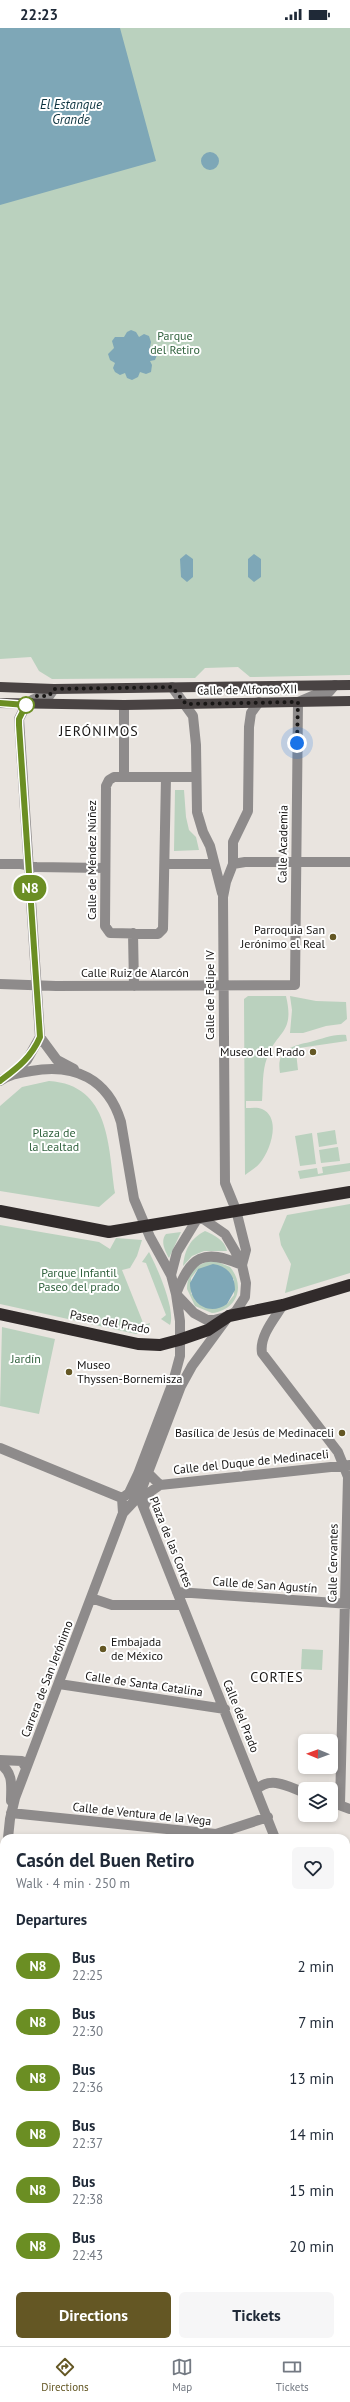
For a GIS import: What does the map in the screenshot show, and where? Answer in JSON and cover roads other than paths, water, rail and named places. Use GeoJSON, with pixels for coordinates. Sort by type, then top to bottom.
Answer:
{"type":"FeatureCollection","features":[{"type":"Feature","properties":{"kind":"highway"},"geometry":{"type":"LineString","coordinates":[[0,1210],[105,1232],[350,1192]]}},
{"type":"Feature","properties":{"kind":"highway","name":"Paseo del Prado"},"geometry":{"type":"LineString","coordinates":[[0,1314],[142,1344],[160,1345],[208,1330],[229,1316],[283,1305],[350,1285]]}},
{"type":"Feature","properties":{"kind":"main road","name":"Calle de Alfonso XII"},"geometry":{"type":"LineString","coordinates":[[0,687],[54,689],[350,685]]}},
{"type":"Feature","properties":{"kind":"main road","name":"Calle de Alfonso XII"},"geometry":{"type":"LineString","coordinates":[[0,703],[26,705],[124,705],[350,701]]}},
{"type":"Feature","properties":{"kind":"street"},"geometry":{"type":"LineString","coordinates":[[298,702],[319,693],[329,692],[335,685]]}},
{"type":"Feature","properties":{"kind":"street","name":"Calle de Felipe IV"},"geometry":{"type":"LineString","coordinates":[[172,687],[186,704],[192,716],[194,725],[197,812],[203,832],[210,846],[223,897]]}},
{"type":"Feature","properties":{"kind":"street"},"geometry":{"type":"LineString","coordinates":[[54,689],[49,696],[36,696],[26,705],[19,719],[40,1037],[57,1060],[99,1085],[118,1112],[128,1152],[134,1199],[146,1225],[150,1238],[171,1275]]}},
{"type":"Feature","properties":{"kind":"street","name":"Calle de Felipe IV"},"geometry":{"type":"LineString","coordinates":[[242,1265],[246,1250],[236,1210],[225,1183],[223,897],[232,864],[234,842],[248,811],[249,727],[251,714],[259,702]]}},
{"type":"Feature","properties":{"kind":"street","name":"Calle Academia"},"geometry":{"type":"LineString","coordinates":[[295,985],[298,702]]}},
{"type":"Feature","properties":{"kind":"street"},"geometry":{"type":"LineString","coordinates":[[124,705],[124,777]]}},
{"type":"Feature","properties":{"kind":"street","name":"Calle de Méndez Núñez"},"geometry":{"type":"LineString","coordinates":[[166,777],[164,929],[158,934],[110,933],[105,926],[104,868],[106,786],[109,780],[114,777],[166,777],[196,777]]}},
{"type":"Feature","properties":{"kind":"street"},"geometry":{"type":"LineString","coordinates":[[232,864],[350,862]]}},
{"type":"Feature","properties":{"kind":"street"},"geometry":{"type":"LineString","coordinates":[[0,864],[104,868]]}},
{"type":"Feature","properties":{"kind":"street"},"geometry":{"type":"LineString","coordinates":[[165,864],[214,864]]}},
{"type":"Feature","properties":{"kind":"street"},"geometry":{"type":"LineString","coordinates":[[133,933],[134,986]]}},
{"type":"Feature","properties":{"kind":"street","name":"Calle Ruiz de Alarcón"},"geometry":{"type":"LineString","coordinates":[[0,984],[36,984],[56,986],[295,985]]}},
{"type":"Feature","properties":{"kind":"street"},"geometry":{"type":"LineString","coordinates":[[0,1082],[12,1074],[27,1060],[40,1037]]}},
{"type":"Feature","properties":{"kind":"street"},"geometry":{"type":"LineString","coordinates":[[12,1074],[40,1069],[75,1070]]}},
{"type":"Feature","properties":{"kind":"street"},"geometry":{"type":"LineString","coordinates":[[171,1275],[177,1252],[199,1216],[225,1234],[242,1265],[246,1283],[245,1297],[238,1308],[229,1316],[207,1320],[194,1313],[176,1294],[183,1275],[200,1258],[216,1256],[242,1265]]}},
{"type":"Feature","properties":{"kind":"street","name":"Plaza de las Cortes"},"geometry":{"type":"LineString","coordinates":[[123,1513],[122,1498],[129,1493],[143,1474],[178,1366],[180,1321],[176,1294],[171,1275]]}},
{"type":"Feature","properties":{"kind":"street","name":"Calle Cervantes"},"geometry":{"type":"LineString","coordinates":[[283,1305],[266,1334],[261,1348],[262,1353],[347,1465],[348,1604],[346,1690],[340,1805]]}},
{"type":"Feature","properties":{"kind":"street","name":"Plaza de las Cortes"},"geometry":{"type":"LineString","coordinates":[[139,1496],[123,1513],[91,1598],[112,1605],[182,1605],[136,1486],[143,1474],[180,1386],[192,1366],[229,1316]]}},
{"type":"Feature","properties":{"kind":"street"},"geometry":{"type":"LineString","coordinates":[[0,1448],[122,1498]]}},
{"type":"Feature","properties":{"kind":"street","name":"Calle del Duque de Medinaceli"},"geometry":{"type":"LineString","coordinates":[[144,1507],[150,1492],[160,1485],[347,1465]]}},
{"type":"Feature","properties":{"kind":"street","name":"Calle del Duque de Medinaceli"},"geometry":{"type":"LineString","coordinates":[[143,1474],[160,1485]]}},
{"type":"Feature","properties":{"kind":"street","name":"Calle de San Agustín"},"geometry":{"type":"LineString","coordinates":[[177,1592],[348,1604]]}},
{"type":"Feature","properties":{"kind":"street","name":"Carrera de San Jerónimo"},"geometry":{"type":"LineString","coordinates":[[8,1834],[11,1813],[26,1768],[91,1598]]}},
{"type":"Feature","properties":{"kind":"street","name":"Calle del Prado"},"geometry":{"type":"LineString","coordinates":[[182,1605],[225,1709],[274,1834]]}},
{"type":"Feature","properties":{"kind":"street","name":"Calle de Santa Catalina"},"geometry":{"type":"LineString","coordinates":[[59,1684],[225,1709]]}},
{"type":"Feature","properties":{"kind":"street"},"geometry":{"type":"LineString","coordinates":[[0,1760],[22,1761],[26,1768]]}},
{"type":"Feature","properties":{"kind":"street"},"geometry":{"type":"LineString","coordinates":[[0,1764],[9,1772],[11,1777],[11,1813]]}},
{"type":"Feature","properties":{"kind":"street"},"geometry":{"type":"LineString","coordinates":[[256,1790],[263,1784],[273,1782],[298,1791]]}},
{"type":"Feature","properties":{"kind":"street","name":"Calle de Ventura de la Vega"},"geometry":{"type":"LineString","coordinates":[[11,1813],[216,1834],[268,1817]]}},
{"type":"Feature","properties":{"kind":"water","name":"El Estanque Grande"},"geometry":{"type":"Polygon","coordinates":[[[0,28],[120,28],[156,161],[0,205],[0,28]]]}},
{"type":"Feature","properties":{"kind":"water"},"geometry":{"type":"Polygon","coordinates":[[[210,152],[216,155],[219,161],[216,167],[210,170],[204,167],[201,161],[204,155],[210,152]]]}},
{"type":"Feature","properties":{"kind":"water"},"geometry":{"type":"Polygon","coordinates":[[[131,330],[136,332],[139,337],[144,334],[149,336],[151,342],[150,347],[155,348],[157,355],[155,360],[150,361],[152,365],[151,372],[146,374],[140,372],[138,377],[132,380],[127,378],[125,373],[120,375],[115,372],[113,368],[115,363],[110,360],[108,354],[114,348],[112,341],[115,337],[124,337],[127,332],[131,330]]]}},
{"type":"Feature","properties":{"kind":"water"},"geometry":{"type":"Polygon","coordinates":[[[186,554],[193,559],[193,577],[187,582],[181,577],[180,559],[186,554]]]}},
{"type":"Feature","properties":{"kind":"water"},"geometry":{"type":"Polygon","coordinates":[[[254,554],[261,559],[261,577],[254,582],[248,577],[248,559],[254,554]]]}},
{"type":"Feature","properties":{"kind":"water"},"geometry":{"type":"Polygon","coordinates":[[[213,1264],[226,1269],[232,1276],[235,1285],[235,1290],[227,1304],[214,1309],[202,1306],[197,1302],[193,1297],[190,1283],[198,1269],[213,1264]]]}},
{"type":"Feature","properties":{"kind":"place","name":"Parroquia San Jerónimo el Real"},"geometry":{"type":"Point","coordinates":[333,937]}},
{"type":"Feature","properties":{"kind":"place","name":"Museo del Prado"},"geometry":{"type":"Point","coordinates":[313,1052]}},
{"type":"Feature","properties":{"kind":"place","name":"Museo Thyssen-Bornemisza"},"geometry":{"type":"Point","coordinates":[69,1372]}},
{"type":"Feature","properties":{"kind":"place","name":"Basílica de Jesús de Medinaceli"},"geometry":{"type":"Point","coordinates":[342,1433]}},
{"type":"Feature","properties":{"kind":"place","name":"Embajada de México"},"geometry":{"type":"Point","coordinates":[103,1649]}},
{"type":"Feature","properties":{"kind":"district","name":"JERÓNIMOS"},"geometry":{"type":"Point","coordinates":[99,731]}},
{"type":"Feature","properties":{"kind":"district","name":"CORTES"},"geometry":{"type":"Point","coordinates":[277,1677]}},
{"type":"Feature","properties":{"kind":"park label","name":"Parque del Retiro"},"geometry":{"type":"Point","coordinates":[175,343]}},
{"type":"Feature","properties":{"kind":"park label","name":"Plaza de la Lealtad"},"geometry":{"type":"Point","coordinates":[54,1140]}},
{"type":"Feature","properties":{"kind":"park label","name":"Parque Infantil Paseo del prado"},"geometry":{"type":"Point","coordinates":[79,1280]}},
{"type":"Feature","properties":{"kind":"park label","name":"Jardín"},"geometry":{"type":"Point","coordinates":[26,1359]}}]}
